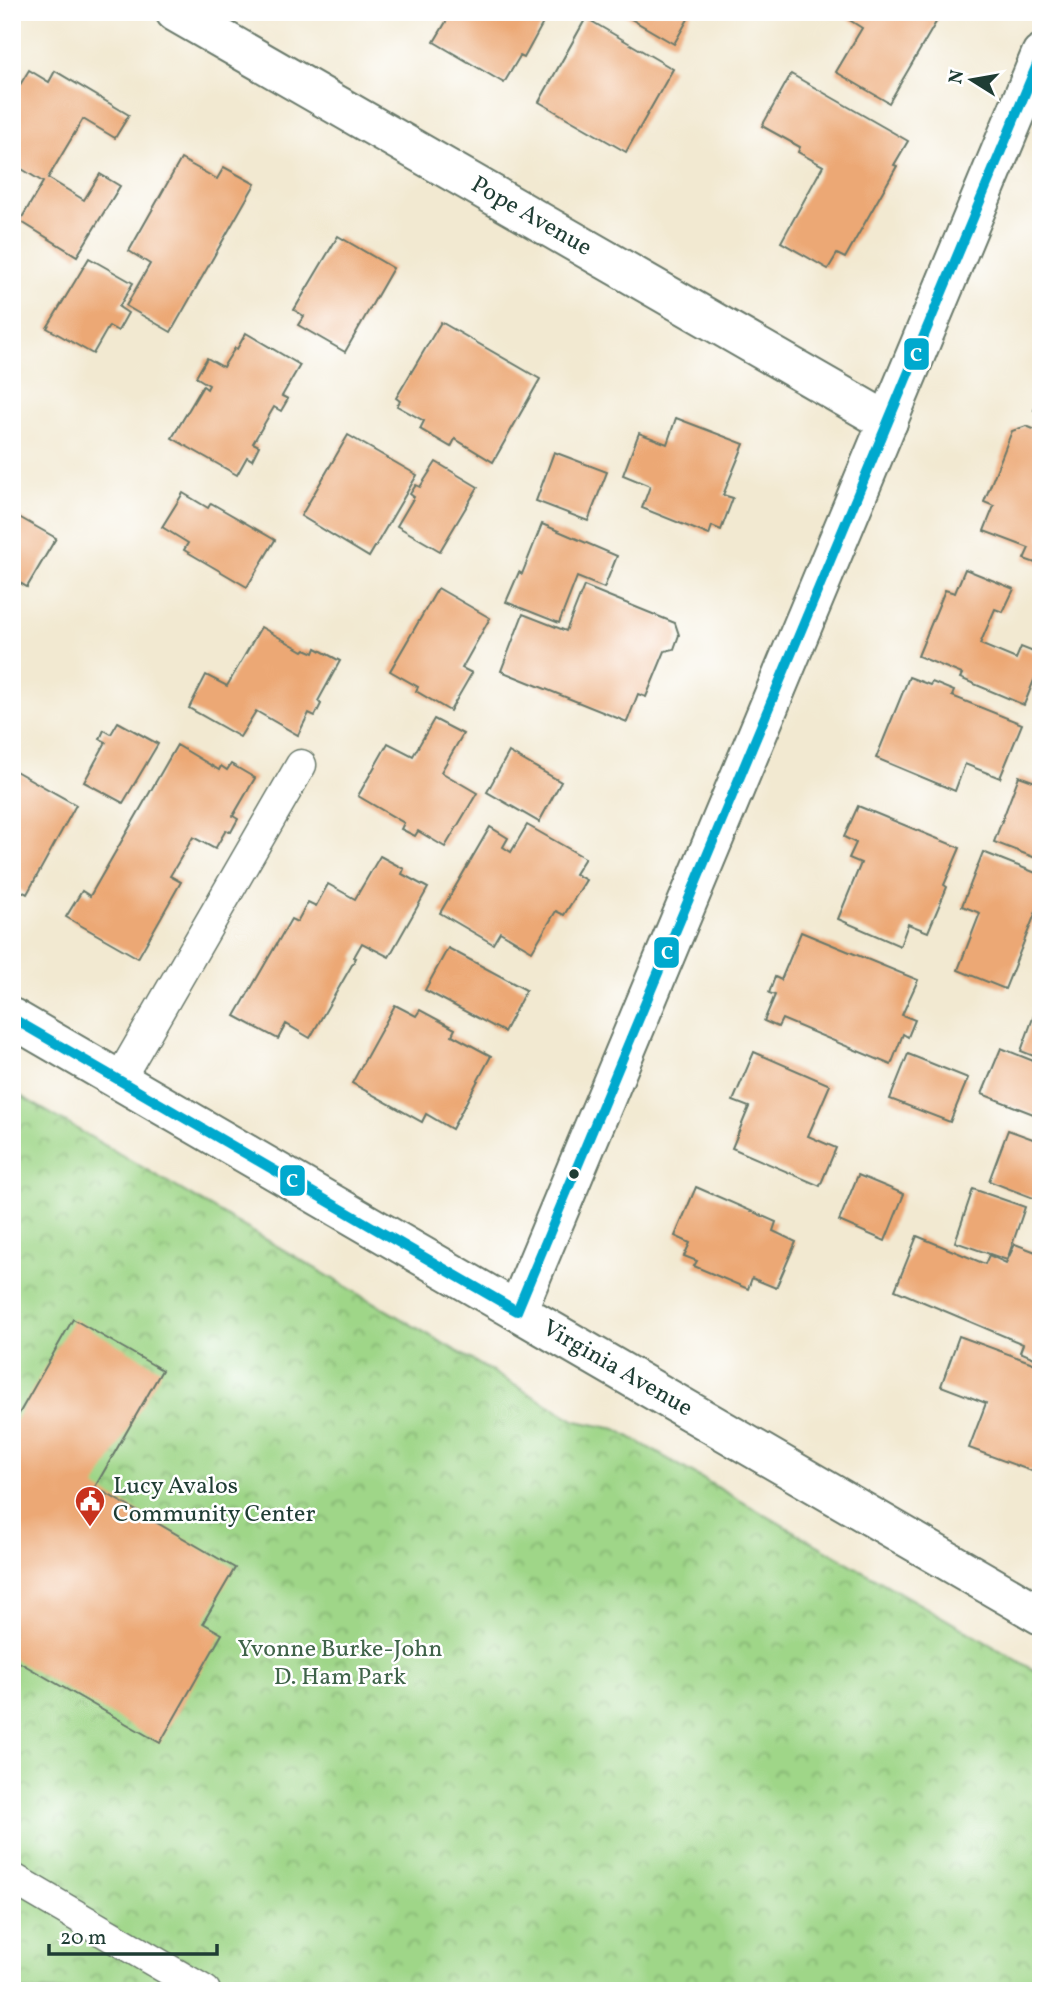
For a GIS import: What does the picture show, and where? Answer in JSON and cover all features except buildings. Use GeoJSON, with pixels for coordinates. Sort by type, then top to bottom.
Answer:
{"type":"FeatureCollection","features":[{"type":"Feature","properties":{"kind":"street","name":"Pope Avenue"},"geometry":{"type":"LineString","coordinates":[[175,12],[888,422]]}},
{"type":"Feature","properties":{"kind":"street"},"geometry":{"type":"LineString","coordinates":[[517,1311],[1041,54]]}},
{"type":"Feature","properties":{"kind":"street","name":"Virginia Avenue"},"geometry":{"type":"LineString","coordinates":[[12,1018],[1041,1615]]}},
{"type":"Feature","properties":{"kind":"lane"},"geometry":{"type":"LineString","coordinates":[[119,1080],[301,765]]}},
{"type":"Feature","properties":{"kind":"lane"},"geometry":{"type":"LineString","coordinates":[[12,1878],[205,1991]]}},
{"type":"Feature","properties":{"kind":"green space","name":"Yvonne Burke-John D. Ham Park"},"geometry":{"type":"Polygon","coordinates":[[[12,1091],[576,1421],[616,1429],[1041,1674],[1041,1991],[12,1991],[12,1091]]]}},
{"type":"Feature","properties":{"kind":"transit line","name":"C"},"geometry":{"type":"LineString","coordinates":[[12,1018],[517,1311],[1041,55]]}},
{"type":"Feature","properties":{"kind":"place","name":"Lucy Avalos Community Center"},"geometry":{"type":"Point","coordinates":[90,1528]}}]}
